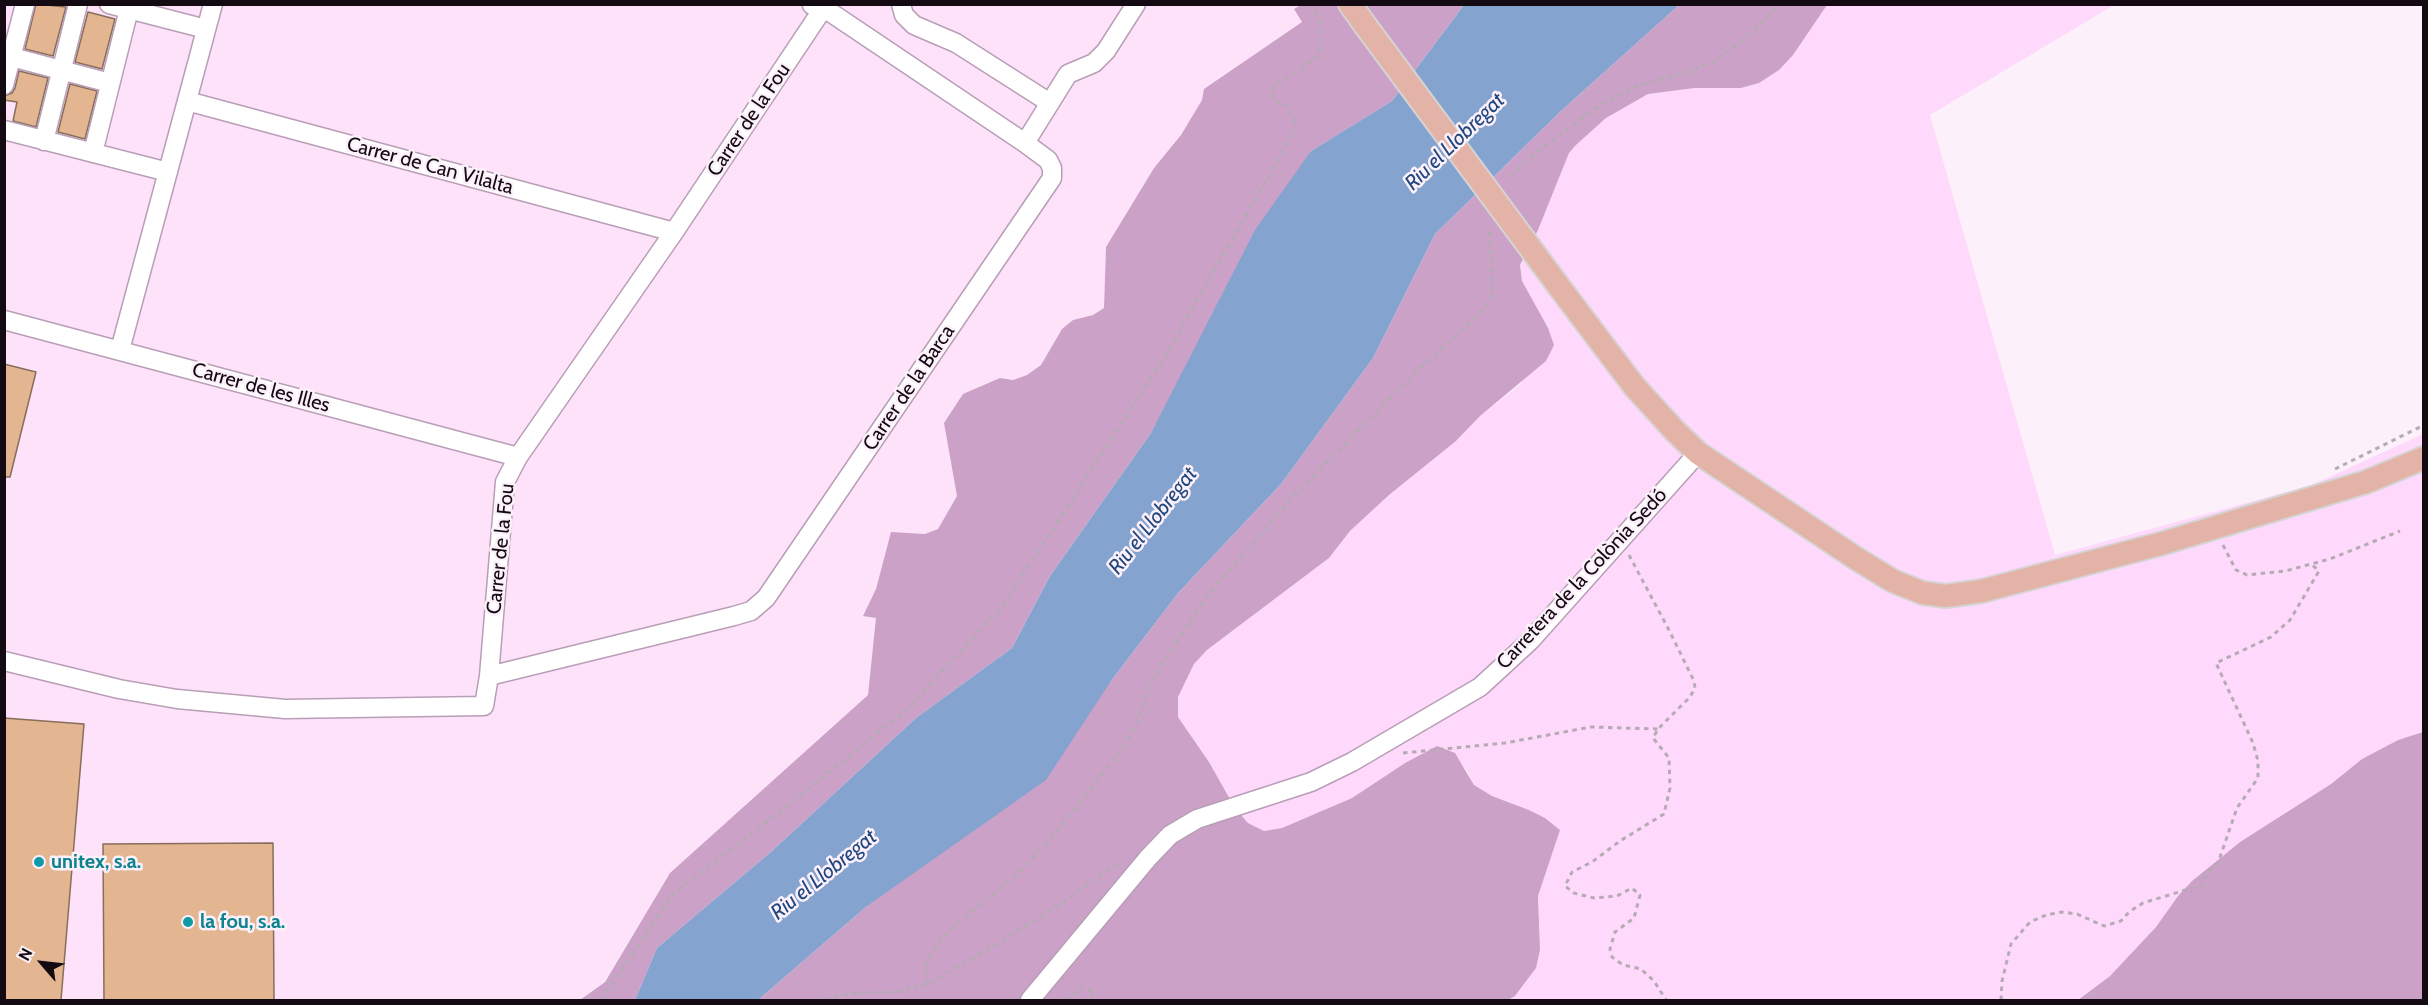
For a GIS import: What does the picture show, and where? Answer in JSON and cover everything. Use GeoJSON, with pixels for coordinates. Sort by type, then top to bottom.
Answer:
{"type":"FeatureCollection","features":[{"type":"Feature","properties":{"kind":"main road"},"geometry":{"type":"LineString","coordinates":[[1350,4],[1634,386],[1675,432],[1698,453],[1773,504],[1893,581],[1912,590],[1934,595],[1960,596],[1982,591],[2211,529],[2324,495],[2366,482],[2424,458]]}},
{"type":"Feature","properties":{"kind":"street"},"geometry":{"type":"LineString","coordinates":[[4,85],[8,56],[25,4]]}},
{"type":"Feature","properties":{"kind":"street"},"geometry":{"type":"LineString","coordinates":[[44,141],[78,4]]}},
{"type":"Feature","properties":{"kind":"street"},"geometry":{"type":"LineString","coordinates":[[109,4],[206,29]]}},
{"type":"Feature","properties":{"kind":"street"},"geometry":{"type":"LineString","coordinates":[[120,350],[213,4]]}},
{"type":"Feature","properties":{"kind":"street"},"geometry":{"type":"LineString","coordinates":[[901,4],[904,15],[914,25],[956,42],[1050,103]]}},
{"type":"Feature","properties":{"kind":"street"},"geometry":{"type":"LineString","coordinates":[[1025,143],[1068,74],[1094,63],[1106,51],[1136,4]]}},
{"type":"Feature","properties":{"kind":"street","name":"Carrer de la Barca"},"geometry":{"type":"LineString","coordinates":[[489,676],[734,616],[751,610],[766,598],[1052,178],[1052,168],[1048,160],[820,6]]}},
{"type":"Feature","properties":{"kind":"street","name":"Carrer de la Fou"},"geometry":{"type":"LineString","coordinates":[[4,661],[119,689],[177,699],[285,709],[484,706],[489,676],[505,482],[518,457],[674,232],[820,6]]}},
{"type":"Feature","properties":{"kind":"street"},"geometry":{"type":"LineString","coordinates":[[93,153],[129,9]]}},
{"type":"Feature","properties":{"kind":"street"},"geometry":{"type":"LineString","coordinates":[[8,56],[110,83]]}},
{"type":"Feature","properties":{"kind":"street","name":"Carrer de Can Vilalta"},"geometry":{"type":"LineString","coordinates":[[187,100],[674,232]]}},
{"type":"Feature","properties":{"kind":"street"},"geometry":{"type":"LineString","coordinates":[[4,130],[168,172]]}},
{"type":"Feature","properties":{"kind":"street","name":"Carrer de les Illes"},"geometry":{"type":"LineString","coordinates":[[4,320],[518,457]]}},
{"type":"Feature","properties":{"kind":"street","name":"Carretera de la Colònia Sedó"},"geometry":{"type":"LineString","coordinates":[[1030,1000],[1148,858],[1170,835],[1197,819],[1311,782],[1352,762],[1480,687],[1530,642],[1698,453]]}},
{"type":"Feature","properties":{"kind":"path"},"geometry":{"type":"LineString","coordinates":[[601,1000],[673,894],[905,711],[1002,607],[1161,363],[1297,127],[1287,106],[1272,100],[1271,91],[1280,82],[1319,56],[1320,20],[1310,4]]}},
{"type":"Feature","properties":{"kind":"path"},"geometry":{"type":"LineString","coordinates":[[1510,176],[1543,147],[1596,108],[1637,86],[1686,73],[1718,60],[1781,4]]}},
{"type":"Feature","properties":{"kind":"path"},"geometry":{"type":"LineString","coordinates":[[928,984],[926,968],[928,958],[938,943],[1017,875],[1050,839],[1122,750],[1153,678],[1204,600],[1299,491],[1410,378],[1484,309],[1493,291],[1489,223]]}},
{"type":"Feature","properties":{"kind":"path"},"geometry":{"type":"LineString","coordinates":[[2324,495],[2319,485],[2326,473],[2424,425]]}},
{"type":"Feature","properties":{"kind":"path"},"geometry":{"type":"LineString","coordinates":[[2211,529],[2226,550],[2236,570],[2247,575],[2285,571],[2311,564],[2363,547],[2400,531]]}},
{"type":"Feature","properties":{"kind":"path"},"geometry":{"type":"LineString","coordinates":[[1621,539],[1694,681],[1695,688],[1690,697],[1658,729],[1653,738],[1669,758],[1670,788],[1664,814],[1620,841],[1592,862],[1572,872],[1565,886],[1574,893],[1594,898],[1617,896],[1632,888],[1640,895],[1634,918],[1614,932],[1610,949],[1612,957],[1623,965],[1641,969],[1654,981],[1666,1000]]}},
{"type":"Feature","properties":{"kind":"path"},"geometry":{"type":"LineString","coordinates":[[2001,1000],[2002,981],[2011,944],[2030,922],[2046,915],[2062,912],[2077,914],[2104,927],[2121,921],[2129,912],[2144,903],[2202,885],[2207,873],[2218,863],[2237,808],[2258,778],[2258,761],[2253,742],[2216,663],[2271,637],[2290,620],[2319,571],[2311,564]]}},
{"type":"Feature","properties":{"kind":"path"},"geometry":{"type":"LineString","coordinates":[[1394,754],[1505,743],[1591,727],[1658,729]]}},
{"type":"Feature","properties":{"kind":"path"},"geometry":{"type":"LineString","coordinates":[[826,1000],[842,995],[894,992],[928,984],[980,955],[1056,907],[1124,859]]}},
{"type":"Feature","properties":{"kind":"path"},"geometry":{"type":"LineString","coordinates":[[1066,1000],[1083,987],[1095,993],[1090,1000]]}},
{"type":"Feature","properties":{"kind":"shaded area"},"geometry":{"type":"Polygon","coordinates":[[[5,5],[1301,5],[1294,9],[1302,22],[1204,89],[1202,100],[1181,135],[1154,168],[1106,247],[1104,308],[1093,315],[1073,320],[1062,329],[1041,365],[1027,375],[1013,380],[1000,378],[944,423],[957,496],[938,529],[925,534],[891,532],[876,589],[863,615],[877,617],[868,695],[670,873],[604,982],[580,1000],[5,1000],[5,5]]]}},
{"type":"Feature","properties":{"kind":"shaded area"},"geometry":{"type":"Polygon","coordinates":[[[1301,5],[1464,5],[1392,101],[1311,151],[1151,433],[1050,576],[1012,648],[916,718],[772,851],[657,948],[635,1000],[580,1000],[605,982],[670,873],[868,695],[876,618],[863,616],[876,589],[891,532],[925,534],[938,529],[957,496],[944,423],[963,394],[1000,378],[1013,380],[1027,375],[1041,365],[1062,329],[1073,320],[1093,315],[1104,308],[1106,247],[1154,168],[1181,135],[1202,100],[1204,89],[1302,22],[1294,9],[1301,5]]]}},
{"type":"Feature","properties":{"kind":"shaded area"},"geometry":{"type":"Polygon","coordinates":[[[1679,5],[1827,5],[1793,55],[1779,70],[1759,83],[1741,88],[1695,88],[1648,94],[1606,118],[1576,145],[1569,153],[1538,230],[1520,265],[1522,281],[1548,328],[1554,345],[1546,361],[1480,416],[1456,441],[1389,495],[1350,531],[1329,558],[1207,650],[1194,664],[1178,697],[1178,717],[1209,762],[1235,808],[1248,823],[1264,831],[1282,828],[1352,798],[1405,763],[1437,746],[1455,753],[1474,785],[1492,796],[1545,818],[1560,830],[1538,896],[1540,950],[1536,968],[1515,996],[1508,1000],[758,1000],[867,906],[1111,681],[1178,593],[1281,484],[1373,358],[1435,234],[1562,110],[1679,5]]]}},
{"type":"Feature","properties":{"kind":"shaded area"},"geometry":{"type":"Polygon","coordinates":[[[1827,5],[2114,5],[1930,115],[2055,555],[2312,485],[2423,434],[2423,732],[2398,740],[2362,759],[2331,784],[2240,842],[2192,881],[2156,927],[2110,976],[2078,1000],[1508,1000],[1515,996],[1536,968],[1540,950],[1538,896],[1559,830],[1529,810],[1492,796],[1474,785],[1466,769],[1437,746],[1405,763],[1352,798],[1282,828],[1264,831],[1248,823],[1235,808],[1209,762],[1178,717],[1178,697],[1194,664],[1207,650],[1329,558],[1350,531],[1389,495],[1456,441],[1480,416],[1521,384],[1539,313],[1522,281],[1520,265],[1538,230],[1569,153],[1576,145],[1606,118],[1648,94],[1695,88],[1741,88],[1759,83],[1793,55],[1827,5]]]}},
{"type":"Feature","properties":{"kind":"shaded area"},"geometry":{"type":"Polygon","coordinates":[[[2423,732],[2423,1000],[2078,1000],[2110,976],[2156,927],[2192,881],[2240,842],[2331,784],[2362,759],[2398,740],[2423,732]]]}},
{"type":"Feature","properties":{"kind":"water","name":"Riu el Llobregat"},"geometry":{"type":"Polygon","coordinates":[[[1464,5],[1679,5],[1562,110],[1435,234],[1373,358],[1281,484],[1178,593],[1111,681],[1046,780],[867,906],[758,1000],[635,1000],[657,948],[772,851],[916,718],[1012,648],[1050,576],[1151,433],[1255,230],[1311,151],[1392,101],[1464,5]]]}},
{"type":"Feature","properties":{"kind":"building"},"geometry":{"type":"Polygon","coordinates":[[[36,4],[66,7],[53,56],[25,49],[36,4]]]}},
{"type":"Feature","properties":{"kind":"building"},"geometry":{"type":"Polygon","coordinates":[[[88,12],[115,19],[102,69],[75,62],[88,12]]]}},
{"type":"Feature","properties":{"kind":"building"},"geometry":{"type":"Polygon","coordinates":[[[19,71],[48,78],[36,127],[13,121],[17,102],[4,100],[4,96],[12,93],[15,88],[19,71]]]}},
{"type":"Feature","properties":{"kind":"building"},"geometry":{"type":"Polygon","coordinates":[[[70,84],[97,91],[85,139],[58,132],[70,84]]]}},
{"type":"Feature","properties":{"kind":"building"},"geometry":{"type":"Polygon","coordinates":[[[4,364],[36,372],[10,477],[4,477],[4,364]]]}},
{"type":"Feature","properties":{"kind":"building","name":"unitex, s.a."},"geometry":{"type":"Polygon","coordinates":[[[4,718],[84,724],[61,1000],[4,1000],[4,718]]]}},
{"type":"Feature","properties":{"kind":"building","name":"la fou, s.a."},"geometry":{"type":"Polygon","coordinates":[[[273,843],[274,1000],[104,1000],[103,844],[273,843]]]}},
{"type":"Feature","properties":{"kind":"place","name":"unitex, s.a."},"geometry":{"type":"Point","coordinates":[39,862]}},
{"type":"Feature","properties":{"kind":"place","name":"la fou, s.a."},"geometry":{"type":"Point","coordinates":[188,922]}}]}
